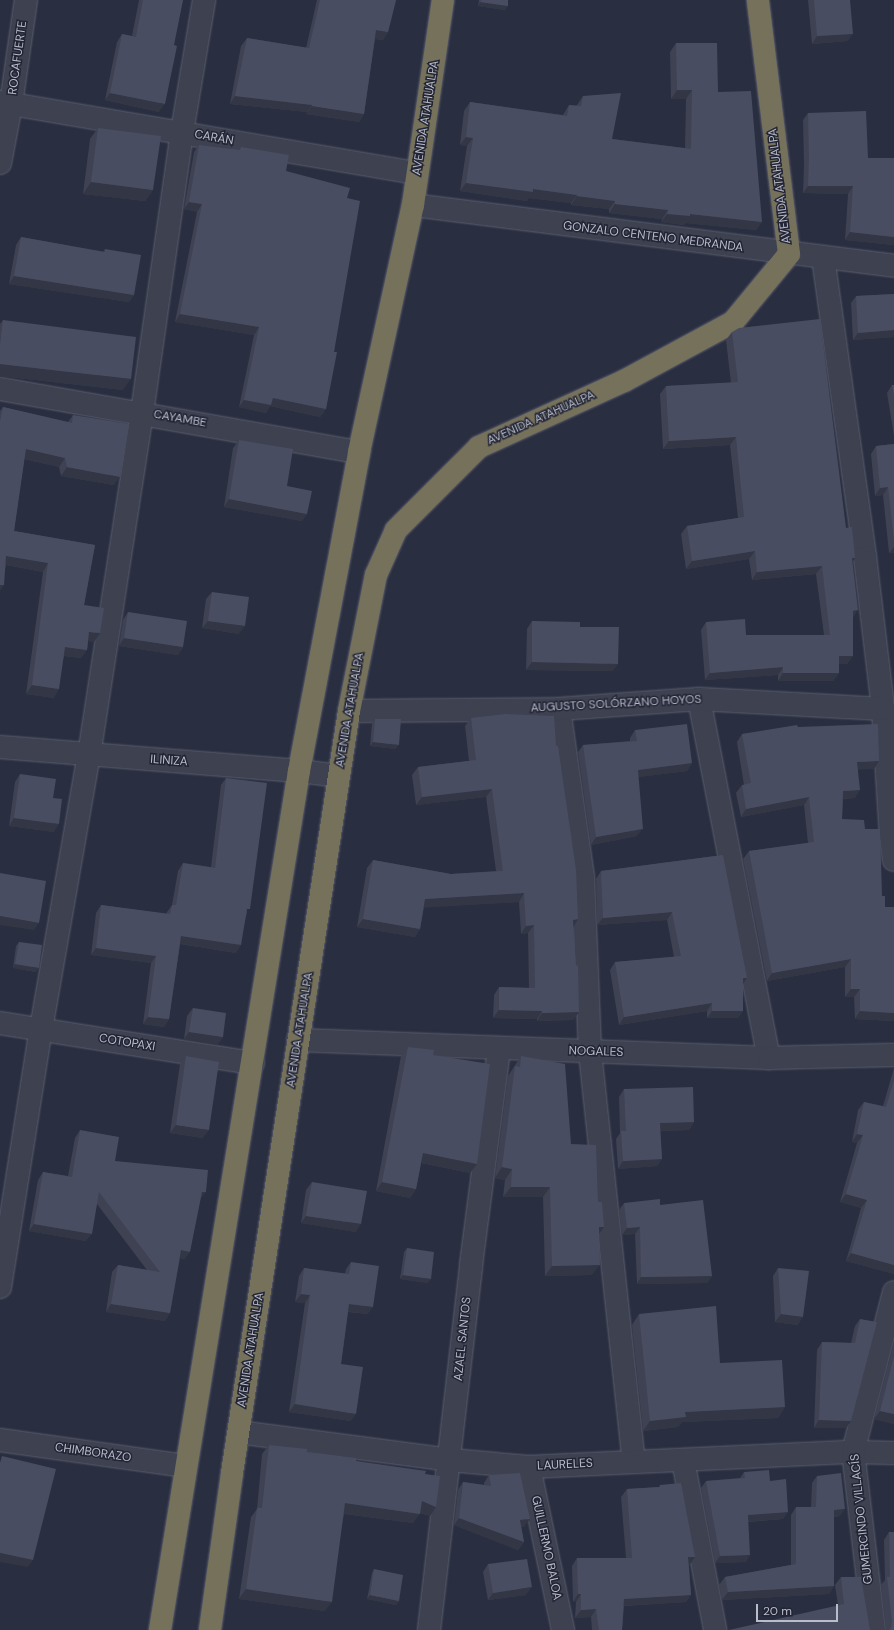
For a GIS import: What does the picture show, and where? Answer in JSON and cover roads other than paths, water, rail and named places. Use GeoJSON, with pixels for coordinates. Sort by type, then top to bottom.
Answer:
{"type":"FeatureCollection","features":[{"type":"Feature","properties":{"kind":"highway","name":"AVENIDA ATAHUALPA"},"geometry":{"type":"LineString","coordinates":[[160,1630],[300,771],[359,452],[413,205],[443,0]]}},
{"type":"Feature","properties":{"kind":"highway","name":"AVENIDA ATAHUALPA"},"geometry":{"type":"LineString","coordinates":[[210,1630],[238,1432],[349,711],[376,575],[396,530],[479,447],[624,381],[733,322],[788,254],[758,0]]}},
{"type":"Feature","properties":{"kind":"street","name":"ROCAFUERTE"},"geometry":{"type":"LineString","coordinates":[[0,163],[6,103],[26,0]]}},
{"type":"Feature","properties":{"kind":"street"},"geometry":{"type":"LineString","coordinates":[[0,1287],[89,755],[142,413],[182,132],[204,0]]}},
{"type":"Feature","properties":{"kind":"street","name":"CARÁN"},"geometry":{"type":"LineString","coordinates":[[6,103],[417,173]]}},
{"type":"Feature","properties":{"kind":"street","name":"GONZALO CENTENO MEDRANDA"},"geometry":{"type":"LineString","coordinates":[[413,205],[788,254],[823,256],[894,266]]}},
{"type":"Feature","properties":{"kind":"street"},"geometry":{"type":"LineString","coordinates":[[823,256],[865,557],[883,709],[891,836],[894,860]]}},
{"type":"Feature","properties":{"kind":"street","name":"CAYAMBE"},"geometry":{"type":"LineString","coordinates":[[0,389],[359,452]]}},
{"type":"Feature","properties":{"kind":"street"},"geometry":{"type":"LineString","coordinates":[[699,699],[769,1058]]}},
{"type":"Feature","properties":{"kind":"street","name":"AUGUSTO SOLÓRZANO HOYOS"},"geometry":{"type":"LineString","coordinates":[[349,711],[560,709],[699,699],[883,709]]}},
{"type":"Feature","properties":{"kind":"street"},"geometry":{"type":"LineString","coordinates":[[560,709],[583,877],[590,1052],[634,1462]]}},
{"type":"Feature","properties":{"kind":"street","name":"ILINIZA"},"geometry":{"type":"LineString","coordinates":[[0,747],[300,771],[339,776]]}},
{"type":"Feature","properties":{"kind":"street","name":"COTOPAXI"},"geometry":{"type":"LineString","coordinates":[[0,1023],[253,1063]]}},
{"type":"Feature","properties":{"kind":"street","name":"NOGALES"},"geometry":{"type":"LineString","coordinates":[[298,1040],[499,1049],[769,1058],[894,1055]]}},
{"type":"Feature","properties":{"kind":"street","name":"AZAEL SANTOS"},"geometry":{"type":"LineString","coordinates":[[429,1630],[450,1460],[471,1265],[499,1049]]}},
{"type":"Feature","properties":{"kind":"street","name":"GUMERCINDO VILLACÍS"},"geometry":{"type":"LineString","coordinates":[[874,1630],[853,1452],[894,1292]]}},
{"type":"Feature","properties":{"kind":"street","name":"LAURELES"},"geometry":{"type":"LineString","coordinates":[[238,1432],[450,1460],[529,1467],[853,1452],[894,1453]]}},
{"type":"Feature","properties":{"kind":"street","name":"CHIMBORAZO"},"geometry":{"type":"LineString","coordinates":[[0,1440],[186,1466]]}},
{"type":"Feature","properties":{"kind":"street"},"geometry":{"type":"LineString","coordinates":[[683,1460],[715,1630]]}},
{"type":"Feature","properties":{"kind":"street","name":"GUILLERMO BALOA"},"geometry":{"type":"LineString","coordinates":[[529,1467],[563,1630]]}}]}
